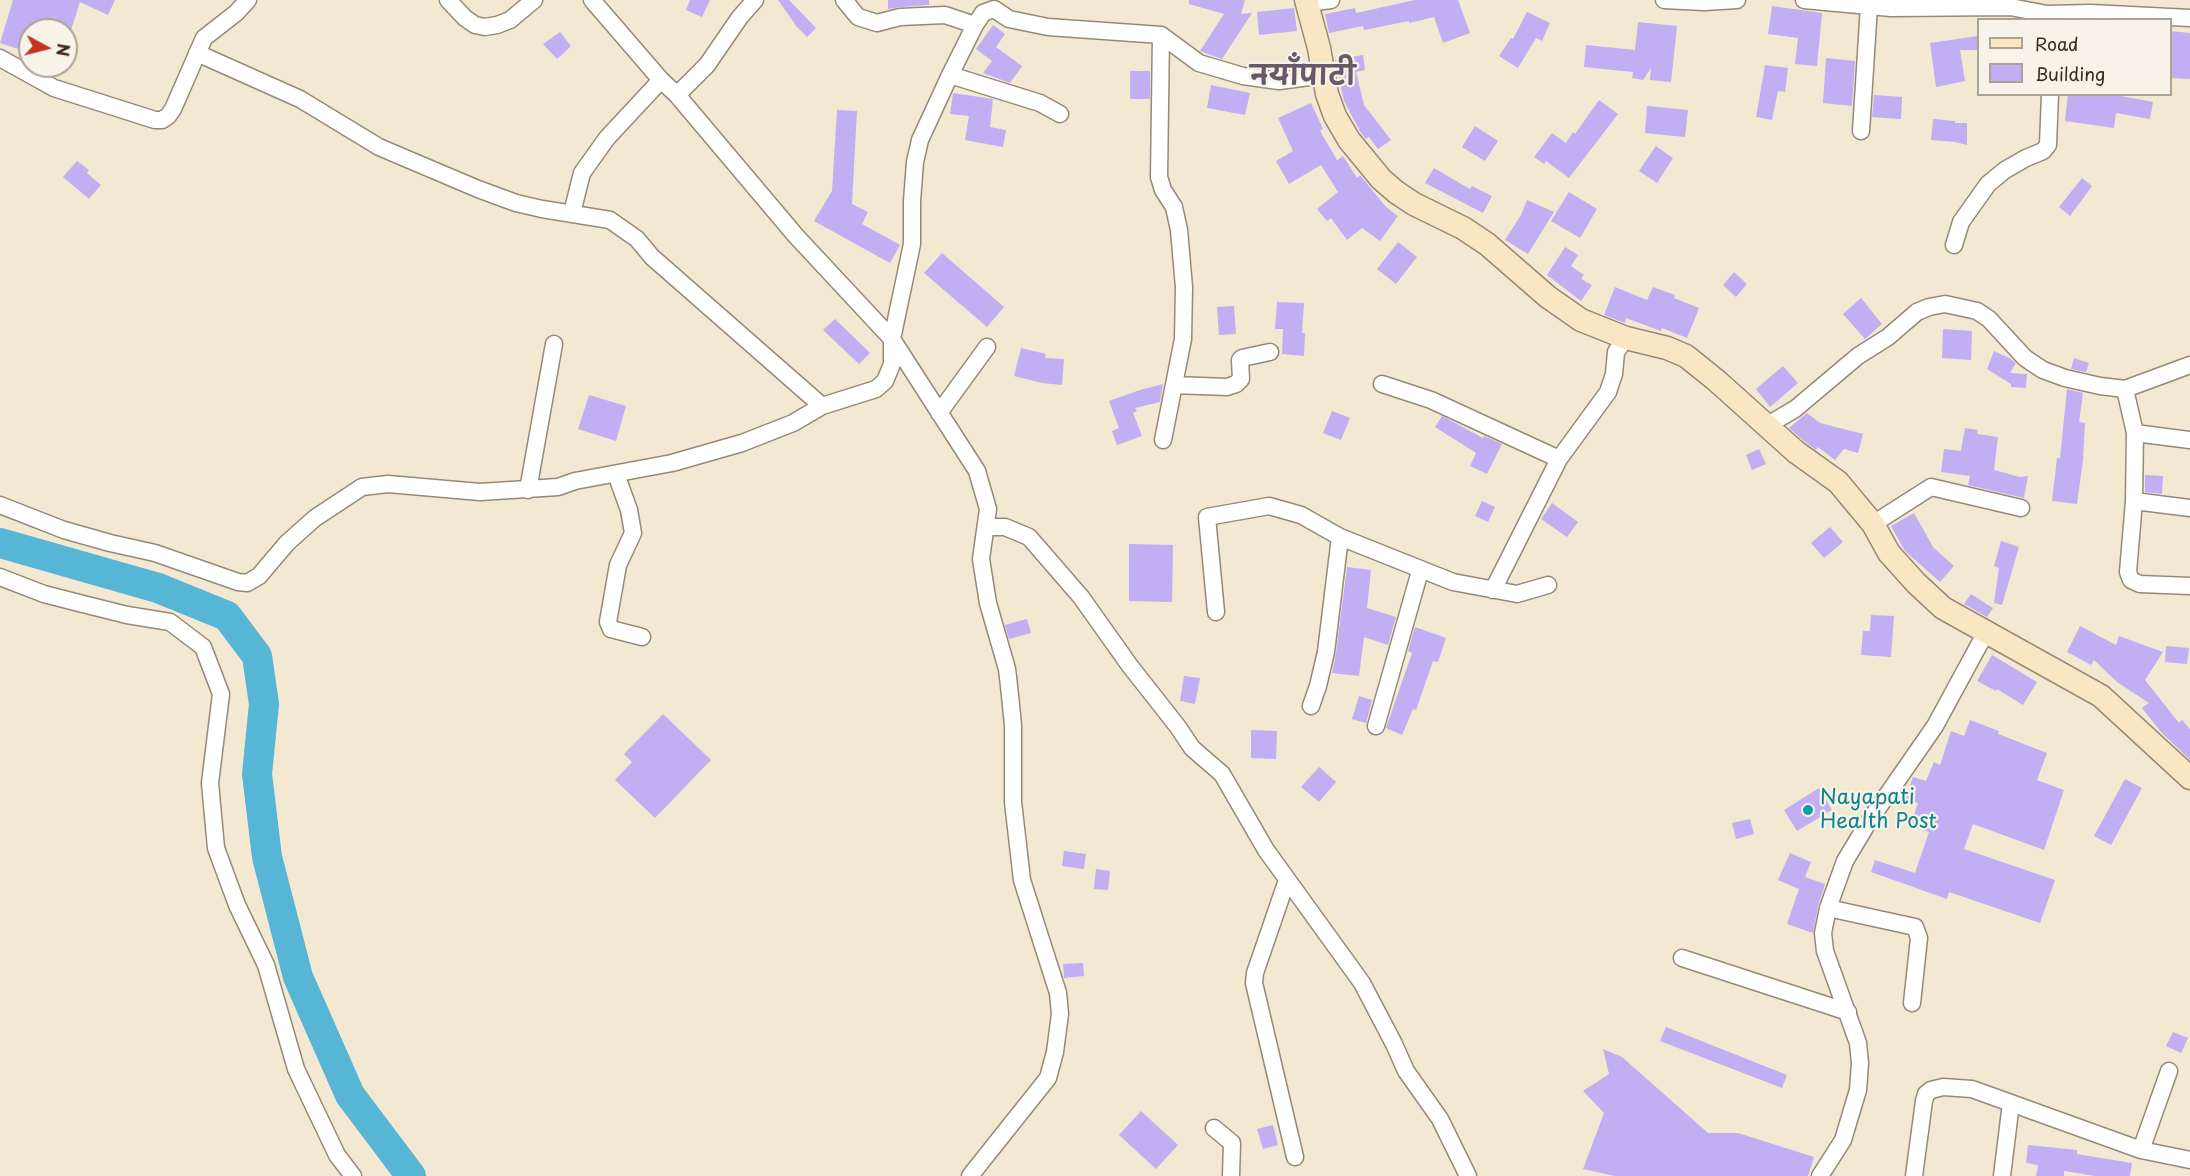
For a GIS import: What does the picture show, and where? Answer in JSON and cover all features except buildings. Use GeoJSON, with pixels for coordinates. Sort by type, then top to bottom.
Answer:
{"type":"FeatureCollection","features":[{"type":"Feature","properties":{"kind":"main road"},"geometry":{"type":"LineString","coordinates":[[1307,2],[1327,94],[1335,116],[1349,140],[1381,179],[1414,204],[1463,228],[1479,239],[1548,297],[1581,320],[1626,338],[1666,348],[1686,356],[1796,453],[1838,482],[1873,524],[1889,553],[1916,584],[1943,608],[2101,696],[2190,778]]}},
{"type":"Feature","properties":{"kind":"street"},"geometry":{"type":"LineString","coordinates":[[0,58],[54,88],[154,120],[162,120],[173,108],[204,38],[236,13],[248,0]]}},
{"type":"Feature","properties":{"kind":"street"},"geometry":{"type":"LineString","coordinates":[[448,0],[474,25],[484,27],[497,26],[510,21],[534,0]]}},
{"type":"Feature","properties":{"kind":"street"},"geometry":{"type":"LineString","coordinates":[[592,0],[661,80],[677,95],[796,236],[892,339],[976,471],[988,509],[981,559],[988,603],[1007,669],[1009,686],[1013,725],[1013,802],[1022,880],[1058,993],[1060,1014],[1055,1052],[1048,1078],[970,1176]]}},
{"type":"Feature","properties":{"kind":"street"},"geometry":{"type":"LineString","coordinates":[[677,95],[707,65],[740,17],[755,0]]}},
{"type":"Feature","properties":{"kind":"street"},"geometry":{"type":"LineString","coordinates":[[844,0],[858,18],[877,23],[900,17],[945,15],[975,25]]}},
{"type":"Feature","properties":{"kind":"street"},"geometry":{"type":"LineString","coordinates":[[1307,2],[1331,0]]}},
{"type":"Feature","properties":{"kind":"street"},"geometry":{"type":"LineString","coordinates":[[1664,0],[1704,3],[1737,0]]}},
{"type":"Feature","properties":{"kind":"street"},"geometry":{"type":"LineString","coordinates":[[1804,0],[1891,8],[2010,7],[2057,16],[2091,13],[2190,18]]}},
{"type":"Feature","properties":{"kind":"street"},"geometry":{"type":"LineString","coordinates":[[1861,131],[1869,6]]}},
{"type":"Feature","properties":{"kind":"street"},"geometry":{"type":"LineString","coordinates":[[0,505],[64,530],[155,553],[238,582],[247,583],[259,576],[287,543],[315,518],[362,487],[388,484],[480,492],[558,487],[575,481],[672,463],[742,443],[793,423],[822,406],[876,389],[885,381],[892,364],[892,339],[912,244],[915,162],[920,140],[975,25],[983,14],[994,9],[1009,19],[1047,27],[1161,34],[1199,63],[1243,76],[1279,81],[1324,75]]}},
{"type":"Feature","properties":{"kind":"street"},"geometry":{"type":"LineString","coordinates":[[1161,34],[1159,177],[1163,190],[1174,207],[1179,230],[1184,287],[1183,339],[1163,440]]}},
{"type":"Feature","properties":{"kind":"street"},"geometry":{"type":"LineString","coordinates":[[197,53],[300,99],[379,147],[402,157],[516,203],[610,220],[623,228],[652,257],[822,406]]}},
{"type":"Feature","properties":{"kind":"street"},"geometry":{"type":"LineString","coordinates":[[950,75],[1040,103],[1060,114]]}},
{"type":"Feature","properties":{"kind":"street"},"geometry":{"type":"LineString","coordinates":[[572,213],[582,173],[607,138],[661,80]]}},
{"type":"Feature","properties":{"kind":"street"},"geometry":{"type":"LineString","coordinates":[[1954,245],[1961,222],[1988,184],[2005,170],[2043,151],[2048,145],[2050,96]]}},
{"type":"Feature","properties":{"kind":"street"},"geometry":{"type":"LineString","coordinates":[[1766,426],[1794,409],[1858,356],[1888,337],[1917,312],[1945,304],[1977,311],[1989,319],[2012,345],[2043,370],[2100,386],[2125,389],[2190,365]]}},
{"type":"Feature","properties":{"kind":"street"},"geometry":{"type":"LineString","coordinates":[[1493,590],[1559,459],[1608,392],[1614,374],[1616,352],[1626,338]]}},
{"type":"Feature","properties":{"kind":"street"},"geometry":{"type":"LineString","coordinates":[[528,490],[554,344]]}},
{"type":"Feature","properties":{"kind":"street"},"geometry":{"type":"LineString","coordinates":[[939,412],[987,347]]}},
{"type":"Feature","properties":{"kind":"street"},"geometry":{"type":"LineString","coordinates":[[1174,385],[1227,387],[1236,384],[1240,379],[1242,357],[1270,352]]}},
{"type":"Feature","properties":{"kind":"street"},"geometry":{"type":"LineString","coordinates":[[1382,384],[1431,400],[1559,459]]}},
{"type":"Feature","properties":{"kind":"street"},"geometry":{"type":"LineString","coordinates":[[2125,389],[2134,434],[2134,501],[2128,572],[2131,580],[2140,584],[2190,586]]}},
{"type":"Feature","properties":{"kind":"street"},"geometry":{"type":"LineString","coordinates":[[2134,434],[2190,440]]}},
{"type":"Feature","properties":{"kind":"street"},"geometry":{"type":"LineString","coordinates":[[616,474],[629,510],[633,533],[618,565],[608,622],[611,629],[642,637]]}},
{"type":"Feature","properties":{"kind":"street"},"geometry":{"type":"LineString","coordinates":[[1873,524],[1931,487],[2020,508]]}},
{"type":"Feature","properties":{"kind":"street"},"geometry":{"type":"LineString","coordinates":[[2134,501],[2190,508]]}},
{"type":"Feature","properties":{"kind":"street"},"geometry":{"type":"LineString","coordinates":[[1216,612],[1208,517],[1269,506],[1301,515],[1340,537],[1420,571],[1453,582],[1517,594],[1548,585]]}},
{"type":"Feature","properties":{"kind":"street"},"geometry":{"type":"LineString","coordinates":[[986,527],[1005,527],[1029,537],[1081,597],[1192,748],[1222,774],[1266,850],[1362,983],[1406,1071],[1440,1119],[1468,1176]]}},
{"type":"Feature","properties":{"kind":"street"},"geometry":{"type":"LineString","coordinates":[[1311,706],[1326,652],[1340,537]]}},
{"type":"Feature","properties":{"kind":"street"},"geometry":{"type":"LineString","coordinates":[[1376,726],[1420,571]]}},
{"type":"Feature","properties":{"kind":"street"},"geometry":{"type":"LineString","coordinates":[[0,577],[44,594],[127,615],[170,622],[202,647],[221,694],[210,783],[216,848],[237,904],[266,965],[296,1069],[337,1155],[352,1176]]}},
{"type":"Feature","properties":{"kind":"street"},"geometry":{"type":"LineString","coordinates":[[1820,1176],[1843,1140],[1858,1090],[1860,1063],[1858,1043],[1825,951],[1823,933],[1828,908],[1845,861],[1869,821],[1935,726],[1986,632]]}},
{"type":"Feature","properties":{"kind":"street"},"geometry":{"type":"LineString","coordinates":[[1287,880],[1255,973],[1254,983],[1295,1157]]}},
{"type":"Feature","properties":{"kind":"street"},"geometry":{"type":"LineString","coordinates":[[1828,908],[1915,927],[1919,938],[1912,1003]]}},
{"type":"Feature","properties":{"kind":"street"},"geometry":{"type":"LineString","coordinates":[[1682,958],[1848,1012]]}},
{"type":"Feature","properties":{"kind":"street"},"geometry":{"type":"LineString","coordinates":[[2141,1150],[2169,1071]]}},
{"type":"Feature","properties":{"kind":"street"},"geometry":{"type":"LineString","coordinates":[[1914,1176],[1926,1094],[1931,1090],[1958,1087],[1972,1089],[2141,1150],[2190,1160]]}},
{"type":"Feature","properties":{"kind":"street"},"geometry":{"type":"LineString","coordinates":[[2002,1176],[2011,1103]]}},
{"type":"Feature","properties":{"kind":"street"},"geometry":{"type":"LineString","coordinates":[[1214,1128],[1232,1143],[1231,1176]]}},
{"type":"Feature","properties":{"kind":"waterway"},"geometry":{"type":"LineString","coordinates":[[0,543],[158,588],[227,616],[257,656],[264,704],[257,774],[267,857],[298,977],[350,1095],[411,1176]]}},
{"type":"Feature","properties":{"kind":"place","name":"Nayapati Health Post"},"geometry":{"type":"Point","coordinates":[1808,810]}},
{"type":"Feature","properties":{"kind":"district","name":"नयाँपाटी"},"geometry":{"type":"Point","coordinates":[1303,78]}}]}
